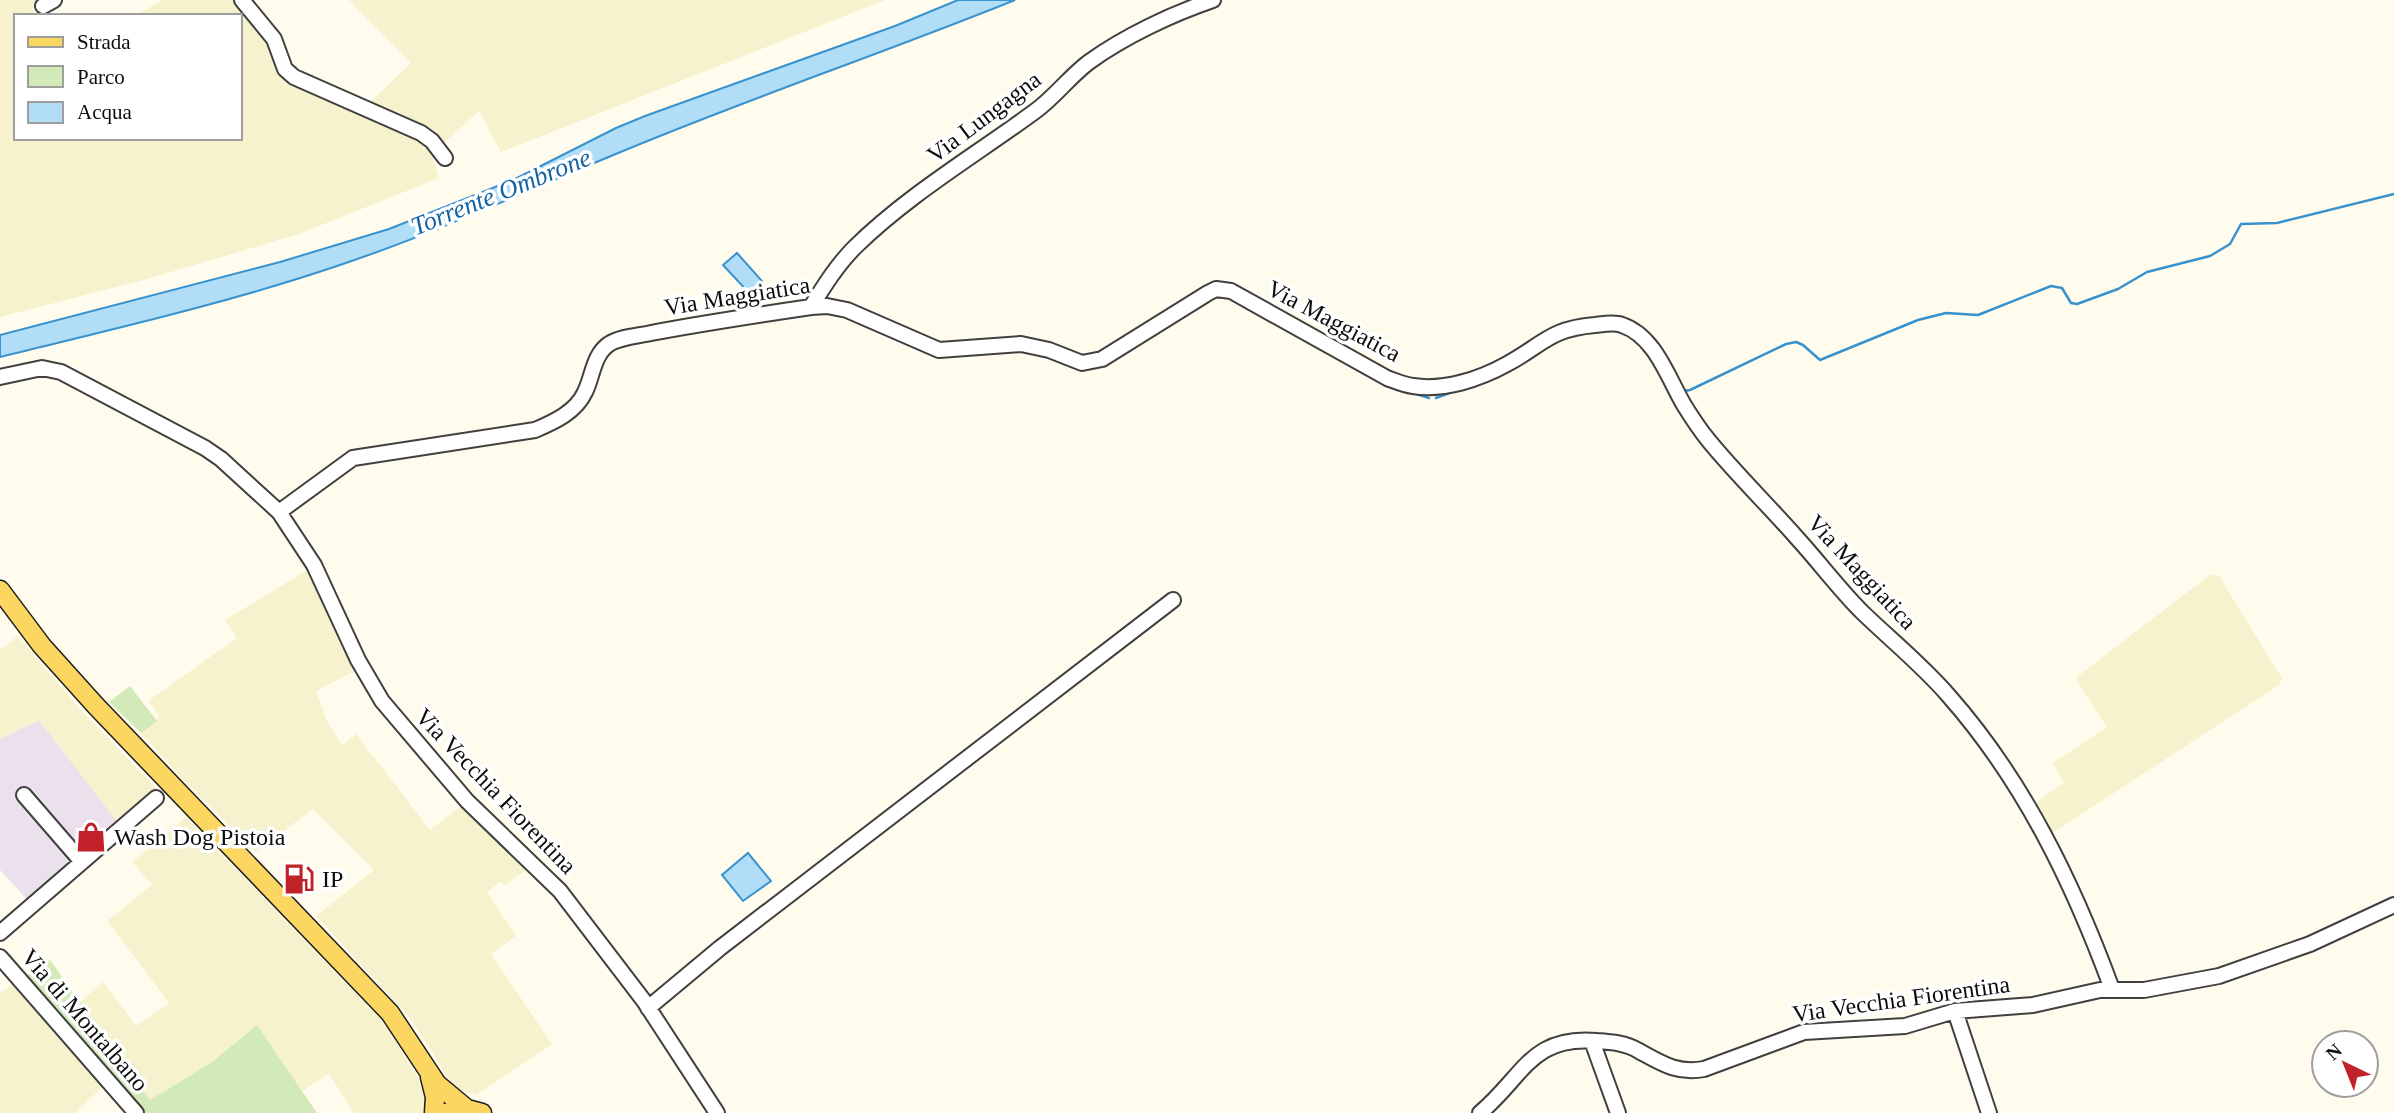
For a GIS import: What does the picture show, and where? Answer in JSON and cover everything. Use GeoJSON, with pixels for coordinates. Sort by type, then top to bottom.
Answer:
{"type":"FeatureCollection","features":[{"type":"Feature","properties":{"kind":"main road"},"geometry":{"type":"LineString","coordinates":[[0,590],[42,646],[96,706],[390,1013],[407,1035],[429,1074],[442,1089],[474,1111]]}},
{"type":"Feature","properties":{"kind":"main road"},"geometry":{"type":"LineString","coordinates":[[429,1074],[435,1097],[434,1113]]}},
{"type":"Feature","properties":{"kind":"main road"},"geometry":{"type":"LineString","coordinates":[[445,1113],[474,1111]]}},
{"type":"Feature","properties":{"kind":"street"},"geometry":{"type":"LineString","coordinates":[[242,0],[274,39],[285,69],[294,77],[415,129],[432,141],[445,158]]}},
{"type":"Feature","properties":{"kind":"street","name":"Via Lungagna"},"geometry":{"type":"LineString","coordinates":[[811,307],[836,268],[877,227],[931,185],[1038,110],[1088,63],[1182,10],[1213,0]]}},
{"type":"Feature","properties":{"kind":"street","name":"Via Maggiatica"},"geometry":{"type":"LineString","coordinates":[[279,512],[353,458],[535,430],[554,422],[571,410],[585,393],[597,358],[615,341],[666,330],[811,307],[827,306],[847,310],[939,350],[1021,344],[1087,363],[1102,359],[1216,289],[1226,289],[1387,378],[1412,386],[1436,387],[1468,380],[1505,365],[1540,341],[1561,331],[1614,324],[1636,332],[1653,351],[1693,420],[1734,471],[1864,613],[1948,695],[1997,759],[2021,792],[2043,831],[2096,944],[2112,989]]}},
{"type":"Feature","properties":{"kind":"street","name":"Via Vecchia Fiorentina"},"geometry":{"type":"LineString","coordinates":[[0,377],[43,368],[61,372],[205,448],[221,459],[279,512],[314,565],[359,660],[390,712],[467,801],[560,891],[648,1007],[717,1113]]}},
{"type":"Feature","properties":{"kind":"street"},"geometry":{"type":"LineString","coordinates":[[648,1007],[720,947],[1173,600]]}},
{"type":"Feature","properties":{"kind":"street"},"geometry":{"type":"LineString","coordinates":[[24,794],[82,862]]}},
{"type":"Feature","properties":{"kind":"street"},"geometry":{"type":"LineString","coordinates":[[0,933],[156,798]]}},
{"type":"Feature","properties":{"kind":"street","name":"Via Vecchia Fiorentina"},"geometry":{"type":"LineString","coordinates":[[1480,1113],[1532,1059],[1546,1049],[1568,1040],[1628,1045],[1668,1068],[1692,1071],[1716,1066],[1804,1032],[1905,1026],[1955,1011],[2033,1005],[2112,989],[2144,990],[2219,976],[2300,948],[2394,905]]}},
{"type":"Feature","properties":{"kind":"street","name":"Via di Montalbano"},"geometry":{"type":"LineString","coordinates":[[0,957],[136,1113]]}},
{"type":"Feature","properties":{"kind":"street"},"geometry":{"type":"LineString","coordinates":[[1955,1011],[1989,1113]]}},
{"type":"Feature","properties":{"kind":"street"},"geometry":{"type":"LineString","coordinates":[[1592,1041],[1618,1113]]}},
{"type":"Feature","properties":{"kind":"shaded area"},"geometry":{"type":"Polygon","coordinates":[[[0,0],[45,0],[31,8],[36,14],[14,14],[14,140],[242,140],[242,14],[138,14],[162,0],[236,0],[270,37],[276,63],[361,111],[411,63],[349,0],[885,0],[501,152],[479,111],[432,154],[439,178],[299,234],[147,279],[0,317],[0,0]]]}},
{"type":"Feature","properties":{"kind":"shaded area"},"geometry":{"type":"Polygon","coordinates":[[[309,569],[357,670],[316,691],[328,724],[342,745],[356,734],[430,830],[462,805],[526,870],[505,885],[500,882],[487,892],[516,936],[491,954],[552,1044],[476,1095],[460,1091],[450,1083],[410,1018],[316,916],[374,870],[313,809],[256,852],[183,780],[141,733],[160,717],[148,701],[237,638],[225,620],[309,569]]]}},
{"type":"Feature","properties":{"kind":"shaded area"},"geometry":{"type":"Polygon","coordinates":[[[2211,574],[2219,576],[2280,675],[2282,679],[2279,685],[2051,834],[2035,803],[2064,782],[2053,763],[2107,727],[2077,681],[2078,676],[2211,574]]]}},
{"type":"Feature","properties":{"kind":"shaded area"},"geometry":{"type":"Polygon","coordinates":[[[18,636],[78,707],[158,790],[119,824],[39,720],[0,739],[0,650],[18,636]]]}},
{"type":"Feature","properties":{"kind":"shaded area"},"geometry":{"type":"Polygon","coordinates":[[[39,720],[124,830],[35,908],[0,870],[0,739],[39,720]]]}},
{"type":"Feature","properties":{"kind":"shaded area"},"geometry":{"type":"Polygon","coordinates":[[[186,817],[385,1024],[419,1080],[425,1100],[423,1113],[354,1113],[329,1074],[302,1091],[257,1025],[212,1062],[150,1100],[80,1002],[103,982],[136,1026],[169,1003],[107,921],[152,885],[132,862],[186,817]]]}},
{"type":"Feature","properties":{"kind":"shaded area"},"geometry":{"type":"Polygon","coordinates":[[[13,984],[18,986],[105,1085],[75,1113],[0,1113],[0,993],[13,984]]]}},
{"type":"Feature","properties":{"kind":"green space"},"geometry":{"type":"Polygon","coordinates":[[[130,686],[157,721],[141,733],[109,702],[130,686]]]}},
{"type":"Feature","properties":{"kind":"green space"},"geometry":{"type":"Polygon","coordinates":[[[50,960],[150,1100],[212,1062],[257,1025],[317,1113],[145,1113],[26,976],[50,960]]]}},
{"type":"Feature","properties":{"kind":"water","name":"Torrente Ombrone"},"geometry":{"type":"Polygon","coordinates":[[[958,0],[1015,0],[661,135],[374,253],[298,279],[213,303],[0,357],[0,335],[280,262],[389,229],[513,180],[645,116],[895,26],[958,0]]]}},
{"type":"Feature","properties":{"kind":"water"},"geometry":{"type":"Polygon","coordinates":[[[737,253],[762,281],[748,292],[723,265],[737,253]]]}},
{"type":"Feature","properties":{"kind":"water"},"geometry":{"type":"Polygon","coordinates":[[[748,853],[771,881],[743,901],[722,875],[748,853]]]}},
{"type":"Feature","properties":{"kind":"waterway"},"geometry":{"type":"LineString","coordinates":[[1684,391],[1786,344],[1796,342],[1803,345],[1820,360],[1918,320],[1946,313],[1978,315],[2051,286],[2062,288],[2071,303],[2077,304],[2118,289],[2147,272],[2210,256],[2230,244],[2241,224],[2277,223],[2394,194]]}},
{"type":"Feature","properties":{"kind":"waterway"},"geometry":{"type":"LineString","coordinates":[[1495,378],[1510,371]]}},
{"type":"Feature","properties":{"kind":"waterway"},"geometry":{"type":"LineString","coordinates":[[1410,392],[1429,398]]}},
{"type":"Feature","properties":{"kind":"waterway"},"geometry":{"type":"LineString","coordinates":[[1436,398],[1452,392]]}},
{"type":"Feature","properties":{"kind":"place","name":"Wash Dog Pistoia"},"geometry":{"type":"Point","coordinates":[91,837]}},
{"type":"Feature","properties":{"kind":"place","name":"IP"},"geometry":{"type":"Point","coordinates":[299,879]}}]}
